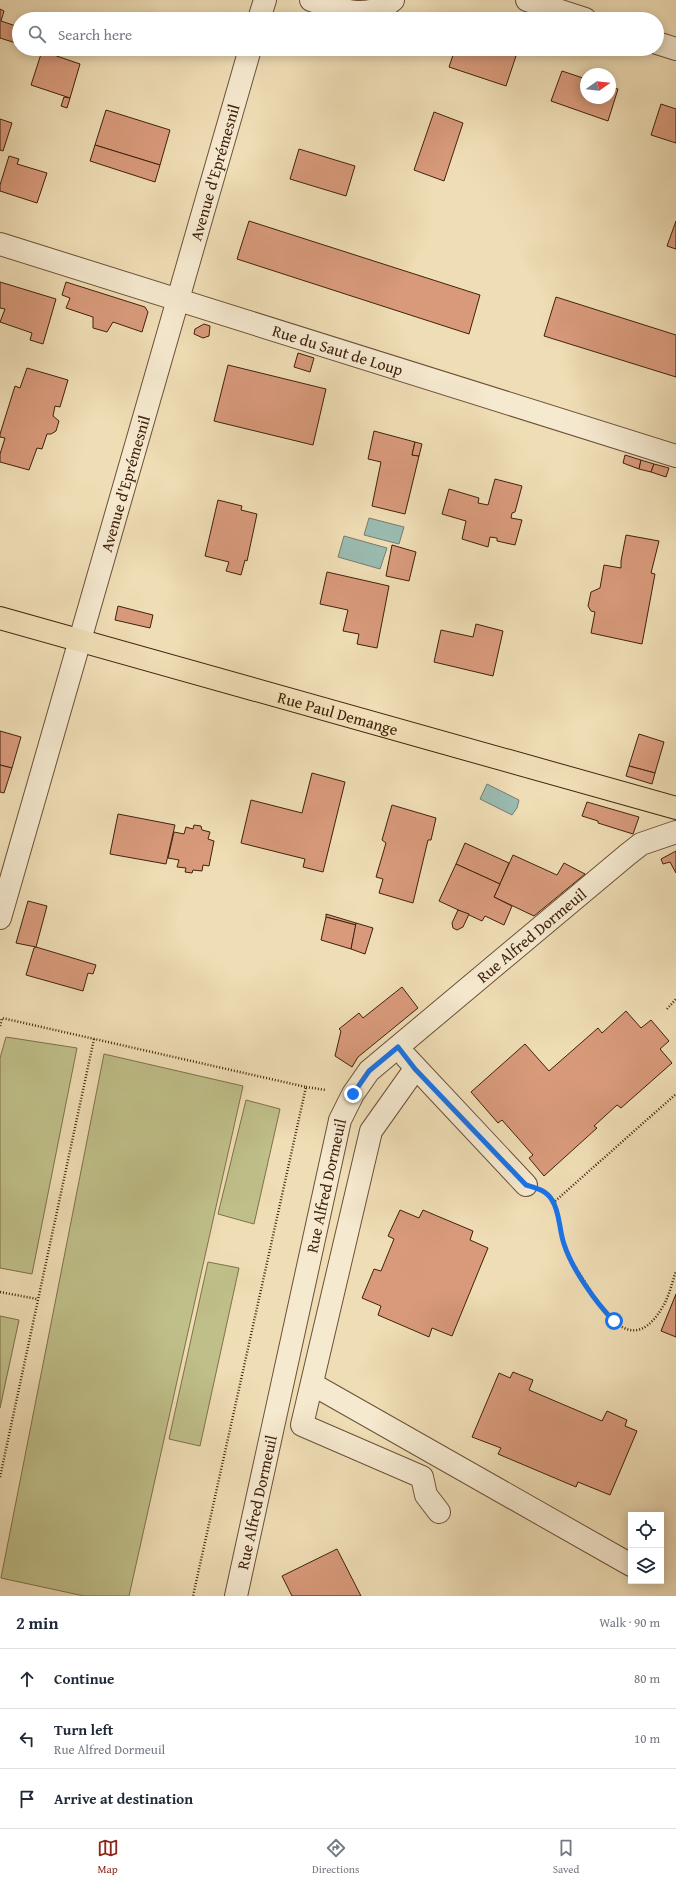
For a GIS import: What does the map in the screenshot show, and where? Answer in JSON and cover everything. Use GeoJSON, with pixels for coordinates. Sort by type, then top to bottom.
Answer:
{"type":"FeatureCollection","features":[{"type":"Feature","properties":{"kind":"main road","name":"Rue Paul Demange"},"geometry":{"type":"LineString","coordinates":[[0,618],[676,808]]}},
{"type":"Feature","properties":{"kind":"street"},"geometry":{"type":"LineString","coordinates":[[261,12],[265,0]]}},
{"type":"Feature","properties":{"kind":"street"},"geometry":{"type":"LineString","coordinates":[[311,0],[351,12]]}},
{"type":"Feature","properties":{"kind":"street"},"geometry":{"type":"LineString","coordinates":[[371,12],[376,11],[393,0]]}},
{"type":"Feature","properties":{"kind":"street"},"geometry":{"type":"LineString","coordinates":[[527,0],[564,12]]}},
{"type":"Feature","properties":{"kind":"street"},"geometry":{"type":"LineString","coordinates":[[664,45],[676,49]]}},
{"type":"Feature","properties":{"kind":"street","name":"Avenue d'Eprémesnil"},"geometry":{"type":"LineString","coordinates":[[0,918],[248,56]]}},
{"type":"Feature","properties":{"kind":"street","name":"Rue du Saut de Loup"},"geometry":{"type":"LineString","coordinates":[[0,244],[676,456]]}},
{"type":"Feature","properties":{"kind":"street","name":"Rue Alfred Dormeuil"},"geometry":{"type":"LineString","coordinates":[[236,1596],[340,1120],[353,1094],[369,1071],[626,855],[641,844],[676,832]]}},
{"type":"Feature","properties":{"kind":"street"},"geometry":{"type":"LineString","coordinates":[[398,1047],[415,1069],[526,1185]]}},
{"type":"Feature","properties":{"kind":"street"},"geometry":{"type":"LineString","coordinates":[[415,1069],[371,1131],[302,1425],[422,1477],[426,1495],[438,1512]]}},
{"type":"Feature","properties":{"kind":"street"},"geometry":{"type":"LineString","coordinates":[[312,1384],[628,1562]]}},
{"type":"Feature","properties":{"kind":"path"},"geometry":{"type":"LineString","coordinates":[[667,1009],[676,1000]]}},
{"type":"Feature","properties":{"kind":"path"},"geometry":{"type":"LineString","coordinates":[[0,1026],[2,1018],[306,1087],[193,1596]]}},
{"type":"Feature","properties":{"kind":"path"},"geometry":{"type":"LineString","coordinates":[[0,1477],[94,1039]]}},
{"type":"Feature","properties":{"kind":"path"},"geometry":{"type":"LineString","coordinates":[[553,1203],[676,1094]]}},
{"type":"Feature","properties":{"kind":"path"},"geometry":{"type":"LineString","coordinates":[[526,1185],[543,1190],[553,1203],[564,1245],[570,1258],[600,1306],[625,1330],[635,1331],[646,1327],[656,1317],[663,1307],[676,1271]]}},
{"type":"Feature","properties":{"kind":"path"},"geometry":{"type":"LineString","coordinates":[[0,1292],[37,1299]]}},
{"type":"Feature","properties":{"kind":"green space"},"geometry":{"type":"Polygon","coordinates":[[[6,1037],[77,1048],[32,1274],[0,1268],[0,1058],[6,1037]]]}},
{"type":"Feature","properties":{"kind":"green space"},"geometry":{"type":"Polygon","coordinates":[[[104,1054],[243,1086],[129,1596],[84,1596],[1,1578],[104,1054]]]}},
{"type":"Feature","properties":{"kind":"green space"},"geometry":{"type":"Polygon","coordinates":[[[246,1100],[280,1109],[254,1224],[218,1214],[246,1100]]]}},
{"type":"Feature","properties":{"kind":"green space"},"geometry":{"type":"Polygon","coordinates":[[[208,1262],[239,1268],[200,1446],[169,1439],[208,1262]]]}},
{"type":"Feature","properties":{"kind":"green space"},"geometry":{"type":"Polygon","coordinates":[[[0,1316],[19,1320],[0,1408],[0,1316]]]}},
{"type":"Feature","properties":{"kind":"water"},"geometry":{"type":"Polygon","coordinates":[[[369,518],[404,527],[399,544],[364,535],[369,518]]]}},
{"type":"Feature","properties":{"kind":"water"},"geometry":{"type":"Polygon","coordinates":[[[344,536],[387,548],[380,569],[338,557],[344,536]]]}},
{"type":"Feature","properties":{"kind":"water"},"geometry":{"type":"Polygon","coordinates":[[[487,784],[519,800],[517,808],[512,815],[480,799],[487,784]]]}},
{"type":"Feature","properties":{"kind":"building"},"geometry":{"type":"Polygon","coordinates":[[[0,9],[4,11],[1,21],[12,25],[12,42],[0,38],[0,9]]]}},
{"type":"Feature","properties":{"kind":"building"},"geometry":{"type":"Polygon","coordinates":[[[40,56],[57,56],[80,64],[70,98],[31,85],[40,56]]]}},
{"type":"Feature","properties":{"kind":"building"},"geometry":{"type":"Polygon","coordinates":[[[453,56],[516,56],[506,86],[449,67],[453,56]]]}},
{"type":"Feature","properties":{"kind":"building"},"geometry":{"type":"Polygon","coordinates":[[[562,71],[580,77],[580,104],[613,104],[608,121],[551,101],[562,71]]]}},
{"type":"Feature","properties":{"kind":"building"},"geometry":{"type":"Polygon","coordinates":[[[64,97],[70,98],[67,108],[61,106],[64,97]]]}},
{"type":"Feature","properties":{"kind":"building"},"geometry":{"type":"Polygon","coordinates":[[[661,104],[676,109],[676,143],[651,135],[661,104]]]}},
{"type":"Feature","properties":{"kind":"building"},"geometry":{"type":"Polygon","coordinates":[[[106,110],[170,130],[160,165],[95,145],[106,110]]]}},
{"type":"Feature","properties":{"kind":"building"},"geometry":{"type":"Polygon","coordinates":[[[434,112],[463,123],[444,181],[414,170],[434,112]]]}},
{"type":"Feature","properties":{"kind":"building"},"geometry":{"type":"Polygon","coordinates":[[[0,119],[12,123],[3,151],[0,150],[0,119]]]}},
{"type":"Feature","properties":{"kind":"building"},"geometry":{"type":"Polygon","coordinates":[[[95,145],[160,165],[155,182],[90,161],[95,145]]]}},
{"type":"Feature","properties":{"kind":"building"},"geometry":{"type":"Polygon","coordinates":[[[299,149],[355,166],[346,196],[290,179],[299,149]]]}},
{"type":"Feature","properties":{"kind":"building"},"geometry":{"type":"Polygon","coordinates":[[[9,156],[19,159],[17,164],[47,173],[37,203],[0,191],[0,185],[9,156]]]}},
{"type":"Feature","properties":{"kind":"building"},"geometry":{"type":"Polygon","coordinates":[[[249,221],[480,295],[469,334],[237,259],[249,221]]]}},
{"type":"Feature","properties":{"kind":"building"},"geometry":{"type":"Polygon","coordinates":[[[676,221],[676,249],[667,246],[676,221]]]}},
{"type":"Feature","properties":{"kind":"building"},"geometry":{"type":"Polygon","coordinates":[[[0,282],[56,299],[43,344],[30,340],[32,333],[0,322],[5,309],[0,308],[0,282]]]}},
{"type":"Feature","properties":{"kind":"building"},"geometry":{"type":"Polygon","coordinates":[[[66,282],[145,307],[148,312],[142,332],[113,322],[107,332],[93,328],[93,317],[66,308],[70,298],[62,295],[66,282]]]}},
{"type":"Feature","properties":{"kind":"building"},"geometry":{"type":"Polygon","coordinates":[[[556,297],[676,335],[676,377],[544,336],[556,297]]]}},
{"type":"Feature","properties":{"kind":"building"},"geometry":{"type":"Polygon","coordinates":[[[204,324],[210,326],[209,336],[203,338],[194,334],[195,329],[204,324]]]}},
{"type":"Feature","properties":{"kind":"building"},"geometry":{"type":"Polygon","coordinates":[[[298,353],[314,358],[310,372],[294,367],[298,353]]]}},
{"type":"Feature","properties":{"kind":"building"},"geometry":{"type":"Polygon","coordinates":[[[228,365],[326,389],[313,445],[214,421],[228,365]]]}},
{"type":"Feature","properties":{"kind":"building"},"geometry":{"type":"Polygon","coordinates":[[[27,368],[68,380],[60,407],[55,406],[53,416],[59,421],[56,431],[51,434],[47,434],[42,449],[37,448],[29,470],[0,462],[0,454],[5,438],[0,437],[0,434],[15,386],[20,388],[27,368]]]}},
{"type":"Feature","properties":{"kind":"building"},"geometry":{"type":"Polygon","coordinates":[[[374,431],[415,442],[412,455],[419,456],[405,514],[372,506],[381,462],[368,459],[374,431]]]}},
{"type":"Feature","properties":{"kind":"building"},"geometry":{"type":"Polygon","coordinates":[[[415,442],[422,444],[419,456],[412,455],[415,442]]]}},
{"type":"Feature","properties":{"kind":"building"},"geometry":{"type":"Polygon","coordinates":[[[625,455],[641,460],[639,469],[623,463],[625,455]]]}},
{"type":"Feature","properties":{"kind":"building"},"geometry":{"type":"Polygon","coordinates":[[[641,460],[654,464],[651,472],[639,469],[641,460]]]}},
{"type":"Feature","properties":{"kind":"building"},"geometry":{"type":"Polygon","coordinates":[[[654,464],[669,468],[666,477],[651,472],[654,464]]]}},
{"type":"Feature","properties":{"kind":"building"},"geometry":{"type":"Polygon","coordinates":[[[495,479],[522,486],[515,512],[512,513],[511,518],[522,520],[515,545],[497,541],[497,538],[490,537],[488,547],[462,539],[466,521],[442,514],[449,489],[479,498],[478,503],[488,505],[495,479]]]}},
{"type":"Feature","properties":{"kind":"building"},"geometry":{"type":"Polygon","coordinates":[[[218,500],[242,506],[241,510],[257,514],[247,561],[245,560],[241,575],[226,571],[229,562],[205,556],[218,500]]]}},
{"type":"Feature","properties":{"kind":"building"},"geometry":{"type":"Polygon","coordinates":[[[626,535],[659,541],[651,573],[655,574],[642,644],[591,633],[595,612],[591,611],[588,606],[591,592],[600,588],[604,565],[621,568],[626,535]]]}},
{"type":"Feature","properties":{"kind":"building"},"geometry":{"type":"Polygon","coordinates":[[[392,545],[416,552],[409,581],[386,576],[392,545]]]}},
{"type":"Feature","properties":{"kind":"building"},"geometry":{"type":"Polygon","coordinates":[[[327,572],[389,586],[377,648],[357,644],[359,634],[343,631],[348,610],[320,604],[327,572]]]}},
{"type":"Feature","properties":{"kind":"building"},"geometry":{"type":"Polygon","coordinates":[[[118,606],[153,615],[150,628],[115,620],[118,606]]]}},
{"type":"Feature","properties":{"kind":"building"},"geometry":{"type":"Polygon","coordinates":[[[476,624],[503,631],[493,676],[434,662],[441,630],[473,637],[476,624]]]}},
{"type":"Feature","properties":{"kind":"building"},"geometry":{"type":"Polygon","coordinates":[[[0,731],[21,737],[12,768],[0,765],[0,731]]]}},
{"type":"Feature","properties":{"kind":"building"},"geometry":{"type":"Polygon","coordinates":[[[639,734],[664,742],[655,773],[629,766],[639,734]]]}},
{"type":"Feature","properties":{"kind":"building"},"geometry":{"type":"Polygon","coordinates":[[[0,765],[12,768],[4,793],[0,792],[0,765]]]}},
{"type":"Feature","properties":{"kind":"building"},"geometry":{"type":"Polygon","coordinates":[[[629,766],[655,773],[652,784],[626,776],[629,766]]]}},
{"type":"Feature","properties":{"kind":"building"},"geometry":{"type":"Polygon","coordinates":[[[312,773],[345,782],[323,872],[303,867],[305,859],[241,843],[251,800],[302,813],[312,773]]]}},
{"type":"Feature","properties":{"kind":"building"},"geometry":{"type":"Polygon","coordinates":[[[587,802],[639,817],[633,834],[598,823],[598,821],[582,816],[587,802]]]}},
{"type":"Feature","properties":{"kind":"building"},"geometry":{"type":"Polygon","coordinates":[[[392,805],[436,818],[431,840],[428,840],[413,903],[379,893],[383,879],[376,877],[386,843],[382,840],[392,805]]]}},
{"type":"Feature","properties":{"kind":"building"},"geometry":{"type":"Polygon","coordinates":[[[118,814],[175,825],[166,864],[110,854],[118,814]]]}},
{"type":"Feature","properties":{"kind":"building"},"geometry":{"type":"Polygon","coordinates":[[[194,825],[201,826],[202,830],[210,832],[208,839],[214,841],[209,866],[203,865],[202,871],[193,870],[192,873],[185,872],[186,868],[177,867],[179,860],[168,858],[174,832],[184,834],[186,827],[193,829],[194,825]]]}},
{"type":"Feature","properties":{"kind":"building"},"geometry":{"type":"Polygon","coordinates":[[[465,843],[509,863],[500,884],[456,864],[465,843]]]}},
{"type":"Feature","properties":{"kind":"building"},"geometry":{"type":"Polygon","coordinates":[[[676,851],[676,873],[670,862],[663,864],[661,859],[676,851]]]}},
{"type":"Feature","properties":{"kind":"building"},"geometry":{"type":"Polygon","coordinates":[[[513,855],[557,875],[564,863],[585,874],[534,916],[494,897],[513,855]]]}},
{"type":"Feature","properties":{"kind":"building"},"geometry":{"type":"Polygon","coordinates":[[[456,864],[500,884],[494,897],[512,906],[504,925],[485,916],[482,921],[439,901],[456,864]]]}},
{"type":"Feature","properties":{"kind":"building"},"geometry":{"type":"Polygon","coordinates":[[[28,901],[47,906],[36,947],[16,943],[28,901]]]}},
{"type":"Feature","properties":{"kind":"building"},"geometry":{"type":"Polygon","coordinates":[[[458,910],[469,914],[463,927],[457,930],[453,928],[452,923],[458,910]]]}},
{"type":"Feature","properties":{"kind":"building"},"geometry":{"type":"Polygon","coordinates":[[[326,914],[356,923],[356,925],[326,917],[326,914]]]}},
{"type":"Feature","properties":{"kind":"building"},"geometry":{"type":"Polygon","coordinates":[[[326,917],[356,925],[351,949],[321,940],[326,917]]]}},
{"type":"Feature","properties":{"kind":"building"},"geometry":{"type":"Polygon","coordinates":[[[356,923],[373,928],[365,954],[351,949],[356,923]]]}},
{"type":"Feature","properties":{"kind":"building"},"geometry":{"type":"Polygon","coordinates":[[[36,947],[96,965],[93,974],[88,973],[83,991],[26,975],[34,948],[36,947]]]}},
{"type":"Feature","properties":{"kind":"building"},"geometry":{"type":"Polygon","coordinates":[[[402,987],[418,1008],[358,1057],[352,1067],[335,1056],[341,1031],[339,1029],[359,1013],[363,1018],[402,987]]]}},
{"type":"Feature","properties":{"kind":"building"},"geometry":{"type":"Polygon","coordinates":[[[626,1011],[641,1028],[651,1020],[669,1041],[660,1049],[672,1063],[621,1108],[617,1105],[594,1126],[597,1128],[544,1176],[529,1158],[533,1155],[502,1120],[498,1123],[471,1092],[525,1044],[549,1071],[598,1028],[602,1033],[626,1011]]]}},
{"type":"Feature","properties":{"kind":"building"},"geometry":{"type":"Polygon","coordinates":[[[400,1210],[419,1218],[423,1210],[473,1231],[470,1240],[488,1248],[452,1336],[432,1328],[429,1337],[378,1315],[381,1306],[362,1298],[374,1269],[381,1271],[394,1239],[388,1236],[400,1210]]]}},
{"type":"Feature","properties":{"kind":"building"},"geometry":{"type":"Polygon","coordinates":[[[676,1294],[676,1337],[661,1331],[676,1294]]]}},
{"type":"Feature","properties":{"kind":"building"},"geometry":{"type":"Polygon","coordinates":[[[513,1372],[533,1380],[529,1390],[602,1421],[607,1411],[627,1420],[625,1426],[637,1431],[610,1495],[578,1482],[576,1487],[498,1454],[501,1448],[472,1437],[499,1373],[510,1378],[513,1372]]]}},
{"type":"Feature","properties":{"kind":"building"},"geometry":{"type":"Polygon","coordinates":[[[337,1549],[361,1596],[292,1596],[282,1576],[337,1549]]]}},
{"type":"Feature","properties":{"kind":"route"},"geometry":{"type":"LineString","coordinates":[[353,1094],[369,1071],[398,1047],[415,1069],[526,1185],[543,1190],[552,1199],[564,1245],[570,1258],[600,1306],[614,1321]]}}]}
